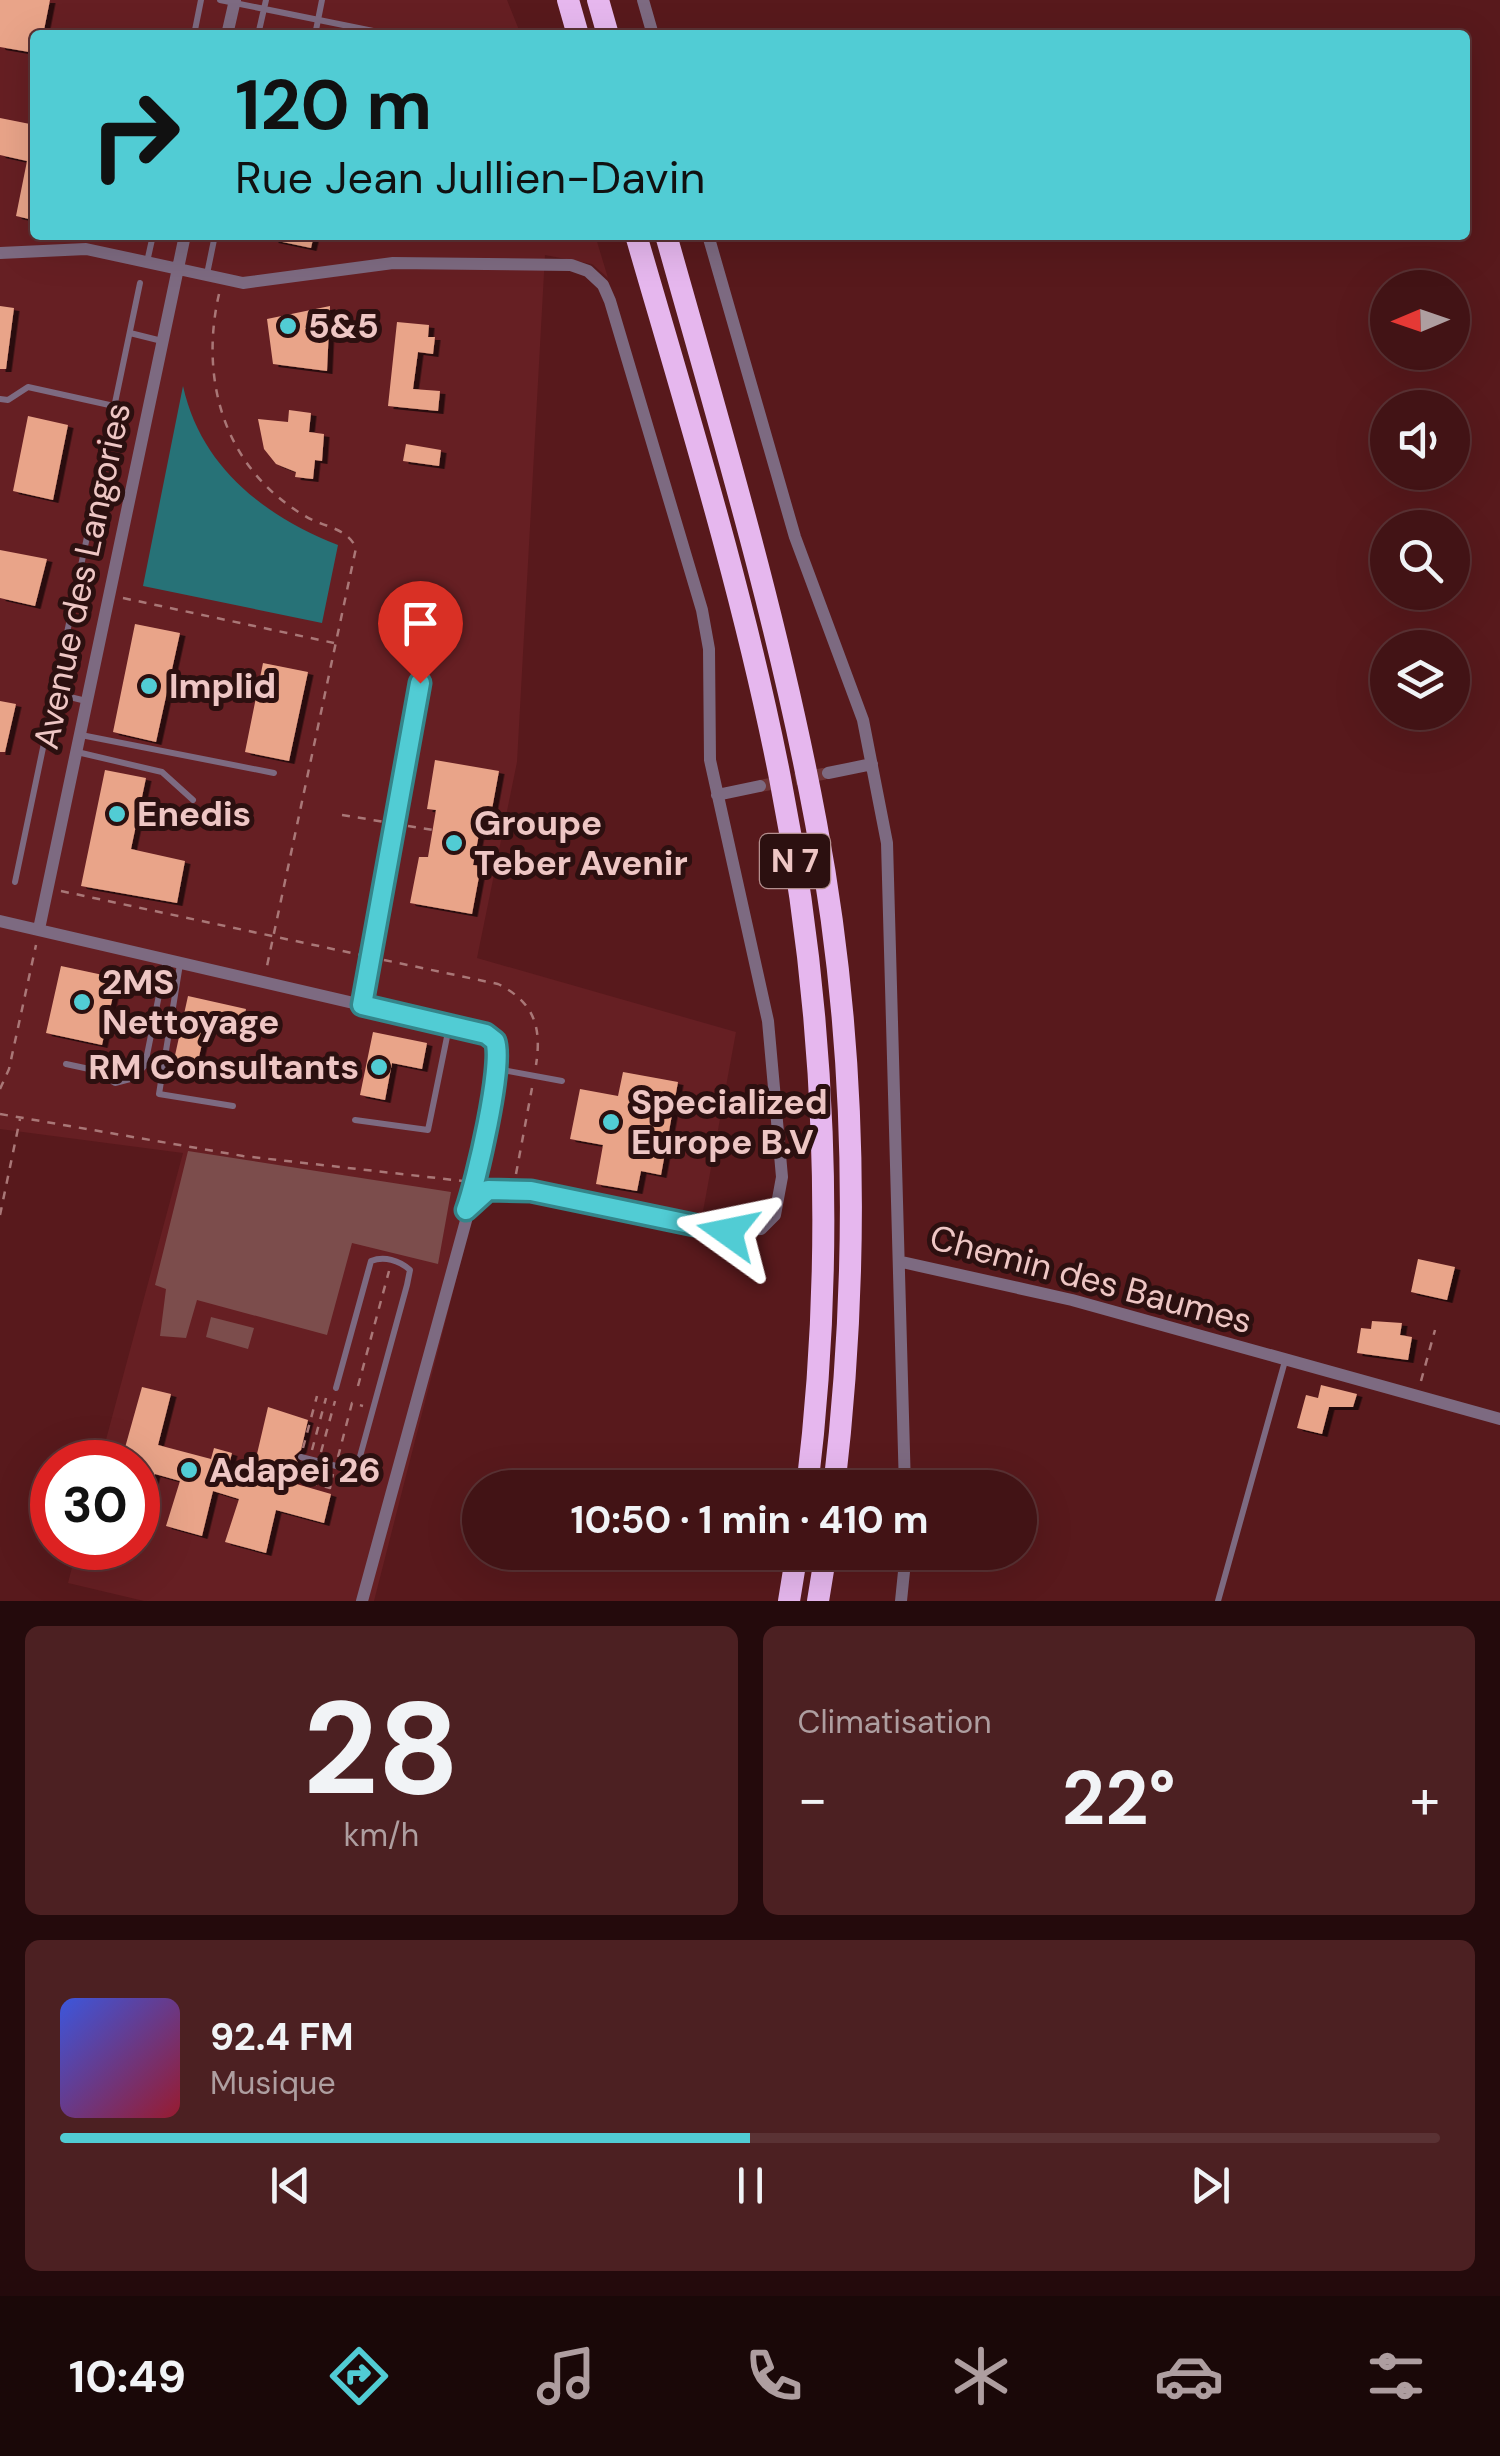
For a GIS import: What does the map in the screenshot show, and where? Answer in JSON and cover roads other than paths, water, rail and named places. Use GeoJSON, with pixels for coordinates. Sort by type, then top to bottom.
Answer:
{"type":"FeatureCollection","features":[{"type":"Feature","properties":{"kind":"highway"},"geometry":{"type":"LineString","coordinates":[[568,0],[577,30]]}},
{"type":"Feature","properties":{"kind":"highway"},"geometry":{"type":"LineString","coordinates":[[598,0],[607,30]]}},
{"type":"Feature","properties":{"kind":"highway","name":"N 7"},"geometry":{"type":"LineString","coordinates":[[637,240],[761,692],[800,891],[816,1038],[822,1166],[820,1324],[808,1470]]}},
{"type":"Feature","properties":{"kind":"highway","name":"N 7"},"geometry":{"type":"LineString","coordinates":[[667,240],[779,650],[826,880],[844,1038],[850,1144],[849,1287],[835,1470]]}},
{"type":"Feature","properties":{"kind":"highway"},"geometry":{"type":"LineString","coordinates":[[789,1601],[794,1570]]}},
{"type":"Feature","properties":{"kind":"highway"},"geometry":{"type":"LineString","coordinates":[[818,1601],[823,1570]]}},
{"type":"Feature","properties":{"kind":"street"},"geometry":{"type":"LineString","coordinates":[[643,0],[652,30]]}},
{"type":"Feature","properties":{"kind":"street"},"geometry":{"type":"LineString","coordinates":[[227,30],[229,1]]}},
{"type":"Feature","properties":{"kind":"street","name":"Avenue des Langories"},"geometry":{"type":"LineString","coordinates":[[39,930],[184,240]]}},
{"type":"Feature","properties":{"kind":"street","name":"Chemin des Baumes"},"geometry":{"type":"LineString","coordinates":[[709,240],[795,537],[863,720],[887,842],[902,1262],[1072,1300],[1500,1419]]}},
{"type":"Feature","properties":{"kind":"street"},"geometry":{"type":"LineString","coordinates":[[0,253],[86,249],[243,283],[443,260],[571,265],[588,270],[603,285],[630,357],[694,571],[709,649],[710,760],[768,1022],[782,1177],[775,1214],[761,1229],[728,1232],[514,1190],[488,1190],[466,1210]]}},
{"type":"Feature","properties":{"kind":"street"},"geometry":{"type":"LineString","coordinates":[[828,773],[872,764]]}},
{"type":"Feature","properties":{"kind":"street"},"geometry":{"type":"LineString","coordinates":[[717,795],[760,786]]}},
{"type":"Feature","properties":{"kind":"street"},"geometry":{"type":"LineString","coordinates":[[0,921],[450,1025],[486,1034],[495,1041],[496,1068],[476,1184],[362,1601]]}},
{"type":"Feature","properties":{"kind":"street"},"geometry":{"type":"LineString","coordinates":[[902,1262],[905,1470]]}},
{"type":"Feature","properties":{"kind":"street"},"geometry":{"type":"LineString","coordinates":[[902,1601],[905,1570]]}},
{"type":"Feature","properties":{"kind":"lane"},"geometry":{"type":"LineString","coordinates":[[195,30],[201,0]]}},
{"type":"Feature","properties":{"kind":"lane"},"geometry":{"type":"LineString","coordinates":[[259,30],[266,0]]}},
{"type":"Feature","properties":{"kind":"lane"},"geometry":{"type":"LineString","coordinates":[[316,30],[322,0]]}},
{"type":"Feature","properties":{"kind":"lane"},"geometry":{"type":"LineString","coordinates":[[229,1],[370,30]]}},
{"type":"Feature","properties":{"kind":"lane"},"geometry":{"type":"LineString","coordinates":[[148,262],[152,240]]}},
{"type":"Feature","properties":{"kind":"lane"},"geometry":{"type":"LineString","coordinates":[[206,275],[214,240]]}},
{"type":"Feature","properties":{"kind":"lane"},"geometry":{"type":"LineString","coordinates":[[14,882],[140,283]]}},
{"type":"Feature","properties":{"kind":"lane"},"geometry":{"type":"LineString","coordinates":[[130,333],[162,340]]}},
{"type":"Feature","properties":{"kind":"lane"},"geometry":{"type":"LineString","coordinates":[[0,399],[8,400],[28,387],[114,406]]}},
{"type":"Feature","properties":{"kind":"lane"},"geometry":{"type":"LineString","coordinates":[[362,1005],[420,683]]}},
{"type":"Feature","properties":{"kind":"lane"},"geometry":{"type":"LineString","coordinates":[[54,693],[87,701]]}},
{"type":"Feature","properties":{"kind":"lane"},"geometry":{"type":"LineString","coordinates":[[80,734],[274,773]]}},
{"type":"Feature","properties":{"kind":"lane"},"geometry":{"type":"LineString","coordinates":[[76,752],[162,772],[192,800]]}},
{"type":"Feature","properties":{"kind":"lane"},"geometry":{"type":"LineString","coordinates":[[66,1064],[94,1070],[115,1083],[134,1078],[145,1065],[166,959]]}},
{"type":"Feature","properties":{"kind":"lane"},"geometry":{"type":"LineString","coordinates":[[181,962],[159,1094],[233,1106]]}},
{"type":"Feature","properties":{"kind":"lane"},"geometry":{"type":"LineString","coordinates":[[356,1120],[428,1130],[450,1025]]}},
{"type":"Feature","properties":{"kind":"lane"},"geometry":{"type":"LineString","coordinates":[[496,1068],[562,1081]]}},
{"type":"Feature","properties":{"kind":"lane"},"geometry":{"type":"LineString","coordinates":[[302,1453],[356,1471],[410,1270],[392,1261],[370,1261],[336,1388]]}},
{"type":"Feature","properties":{"kind":"lane"},"geometry":{"type":"LineString","coordinates":[[1218,1601],[1285,1361]]}},
{"type":"Feature","properties":{"kind":"water"},"geometry":{"type":"Polygon","coordinates":[[[183,386],[204,441],[240,485],[285,519],[338,545],[322,623],[143,586],[183,386]]]}},
{"type":"Feature","properties":{"kind":"tunnel"},"geometry":{"type":"LineString","coordinates":[[760,786],[828,773]]}},
{"type":"Feature","properties":{"kind":"place","name":"5&5"},"geometry":{"type":"Point","coordinates":[288,326]}},
{"type":"Feature","properties":{"kind":"place","name":"Implid"},"geometry":{"type":"Point","coordinates":[149,686]}},
{"type":"Feature","properties":{"kind":"place","name":"Enedis"},"geometry":{"type":"Point","coordinates":[117,814]}},
{"type":"Feature","properties":{"kind":"place","name":"Groupe Teber Avenir"},"geometry":{"type":"Point","coordinates":[454,843]}},
{"type":"Feature","properties":{"kind":"place","name":"2MS Nettoyage"},"geometry":{"type":"Point","coordinates":[82,1002]}},
{"type":"Feature","properties":{"kind":"place","name":"RM Consultants"},"geometry":{"type":"Point","coordinates":[379,1067]}},
{"type":"Feature","properties":{"kind":"place","name":"Specialized Europe B.V"},"geometry":{"type":"Point","coordinates":[611,1122]}},
{"type":"Feature","properties":{"kind":"place","name":"Adapei 26"},"geometry":{"type":"Point","coordinates":[189,1470]}}]}
